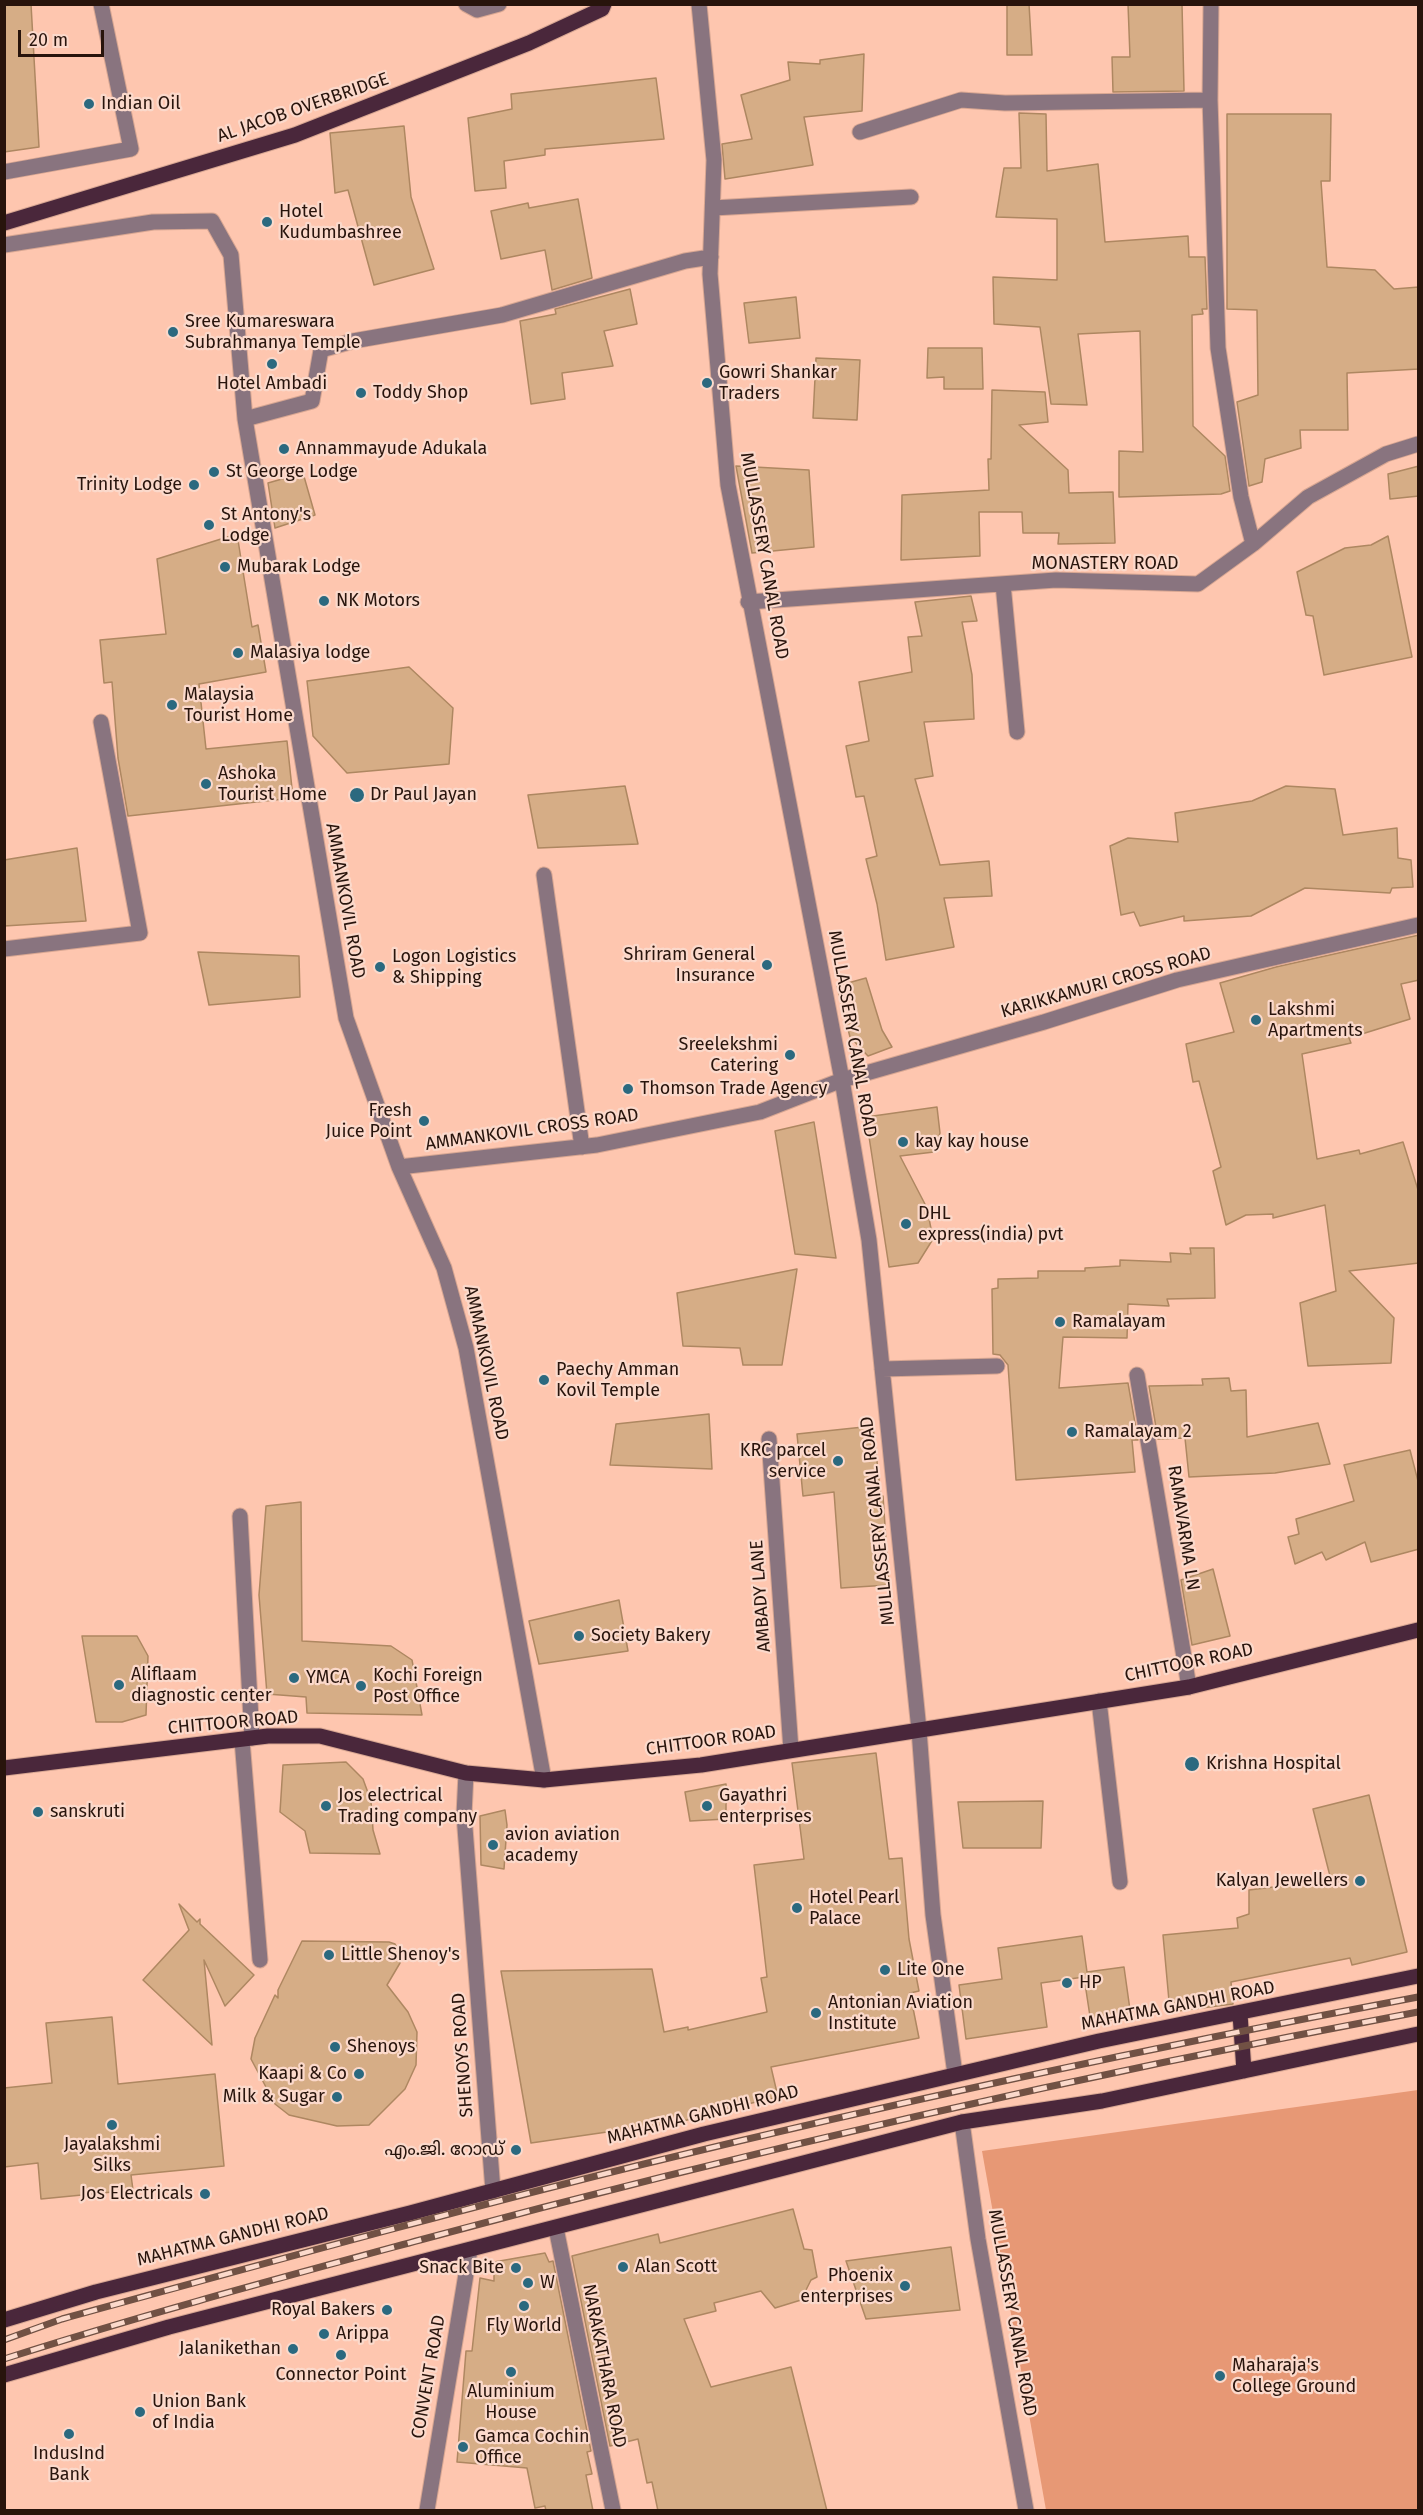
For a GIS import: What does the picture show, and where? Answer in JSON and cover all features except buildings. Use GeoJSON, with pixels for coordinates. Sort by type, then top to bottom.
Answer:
{"type":"FeatureCollection","features":[{"type":"Feature","properties":{"kind":"main road","name":"AL JACOB OVERBRIDGE"},"geometry":{"type":"LineString","coordinates":[[4,223],[295,135],[529,44],[602,9],[604,4]]}},
{"type":"Feature","properties":{"kind":"main road","name":"CHITTOOR ROAD"},"geometry":{"type":"LineString","coordinates":[[4,1768],[247,1739],[320,1736],[466,1773],[544,1780],[701,1765],[1189,1687],[1419,1630]]}},
{"type":"Feature","properties":{"kind":"main road","name":"MAHATMA GANDHI ROAD"},"geometry":{"type":"LineString","coordinates":[[4,2320],[96,2292],[493,2191],[704,2134],[1099,2041],[1419,1976]]}},
{"type":"Feature","properties":{"kind":"main road"},"geometry":{"type":"LineString","coordinates":[[1240,2014],[1244,2071]]}},
{"type":"Feature","properties":{"kind":"main road"},"geometry":{"type":"LineString","coordinates":[[4,2375],[169,2327],[962,2122],[1102,2101],[1419,2034]]}},
{"type":"Feature","properties":{"kind":"street"},"geometry":{"type":"LineString","coordinates":[[4,172],[131,149],[101,4]]}},
{"type":"Feature","properties":{"kind":"street"},"geometry":{"type":"LineString","coordinates":[[466,4],[477,10],[499,4]]}},
{"type":"Feature","properties":{"kind":"street","name":"MULLASSERY CANAL ROAD"},"geometry":{"type":"LineString","coordinates":[[699,4],[714,160],[711,257],[728,485],[748,602],[842,1080],[868,1240],[919,1730],[933,1915],[955,2074]]}},
{"type":"Feature","properties":{"kind":"street"},"geometry":{"type":"LineString","coordinates":[[1211,4],[1210,100],[1218,348],[1240,497],[1254,544]]}},
{"type":"Feature","properties":{"kind":"street"},"geometry":{"type":"LineString","coordinates":[[860,132],[961,100],[1005,104],[1210,100]]}},
{"type":"Feature","properties":{"kind":"street"},"geometry":{"type":"LineString","coordinates":[[713,208],[911,197]]}},
{"type":"Feature","properties":{"kind":"street","name":"AMMANKOVIL ROAD"},"geometry":{"type":"LineString","coordinates":[[4,245],[153,222],[212,221],[231,255],[245,419],[346,1018],[399,1167],[444,1268],[466,1348],[544,1780]]}},
{"type":"Feature","properties":{"kind":"street"},"geometry":{"type":"LineString","coordinates":[[245,419],[312,401],[321,350],[353,341],[502,315],[685,261],[711,257]]}},
{"type":"Feature","properties":{"kind":"street","name":"MONASTERY ROAD"},"geometry":{"type":"LineString","coordinates":[[748,602],[1056,580],[1198,584],[1254,544],[1308,497],[1386,454],[1419,444]]}},
{"type":"Feature","properties":{"kind":"street"},"geometry":{"type":"LineString","coordinates":[[1003,584],[1017,732]]}},
{"type":"Feature","properties":{"kind":"street"},"geometry":{"type":"LineString","coordinates":[[4,949],[140,933],[101,722]]}},
{"type":"Feature","properties":{"kind":"street"},"geometry":{"type":"LineString","coordinates":[[544,875],[582,1147]]}},
{"type":"Feature","properties":{"kind":"street","name":"KARIKKAMURI CROSS ROAD"},"geometry":{"type":"LineString","coordinates":[[842,1080],[1044,1023],[1177,980],[1419,925]]}},
{"type":"Feature","properties":{"kind":"street","name":"AMMANKOVIL CROSS ROAD"},"geometry":{"type":"LineString","coordinates":[[399,1167],[582,1147],[760,1112],[842,1080]]}},
{"type":"Feature","properties":{"kind":"street"},"geometry":{"type":"LineString","coordinates":[[882,1369],[997,1366]]}},
{"type":"Feature","properties":{"kind":"street","name":"RAMAVARMA LN"},"geometry":{"type":"LineString","coordinates":[[1137,1375],[1189,1687]]}},
{"type":"Feature","properties":{"kind":"street","name":"AMBADY LANE"},"geometry":{"type":"LineString","coordinates":[[770,1439],[791,1750]]}},
{"type":"Feature","properties":{"kind":"street"},"geometry":{"type":"LineString","coordinates":[[240,1516],[247,1739],[260,1960]]}},
{"type":"Feature","properties":{"kind":"street"},"geometry":{"type":"LineString","coordinates":[[1099,1701],[1120,1882]]}},
{"type":"Feature","properties":{"kind":"street","name":"SHENOYS ROAD"},"geometry":{"type":"LineString","coordinates":[[466,1773],[464,1815],[493,2191]]}},
{"type":"Feature","properties":{"kind":"street","name":"MULLASSERY CANAL ROAD"},"geometry":{"type":"LineString","coordinates":[[962,2122],[978,2239],[1026,2511]]}},
{"type":"Feature","properties":{"kind":"street","name":"NARAKATHARA ROAD"},"geometry":{"type":"LineString","coordinates":[[556,2228],[613,2511]]}},
{"type":"Feature","properties":{"kind":"street","name":"CONVENT ROAD"},"geometry":{"type":"LineString","coordinates":[[427,2511],[470,2250]]}},
{"type":"Feature","properties":{"kind":"shaded area","name":"Maharaja's College Ground"},"geometry":{"type":"Polygon","coordinates":[[[1418,2090],[1418,2510],[1046,2510],[982,2151],[1418,2090]]]}},
{"type":"Feature","properties":{"kind":"railway"},"geometry":{"type":"LineString","coordinates":[[4,2340],[62,2319],[426,2220],[644,2164],[1030,2075],[1418,1997]]}},
{"type":"Feature","properties":{"kind":"railway"},"geometry":{"type":"LineString","coordinates":[[4,2359],[108,2327],[420,2240],[792,2145],[1042,2088],[1418,2012]]}},
{"type":"Feature","properties":{"kind":"place","name":"Indian Oil"},"geometry":{"type":"Point","coordinates":[89,104]}},
{"type":"Feature","properties":{"kind":"place","name":"Hotel Kudumbashree"},"geometry":{"type":"Point","coordinates":[267,222]}},
{"type":"Feature","properties":{"kind":"place","name":"Sree Kumareswara Subrahmanya Temple"},"geometry":{"type":"Point","coordinates":[173,332]}},
{"type":"Feature","properties":{"kind":"place","name":"Hotel Ambadi"},"geometry":{"type":"Point","coordinates":[272,364]}},
{"type":"Feature","properties":{"kind":"place","name":"Gowri Shankar Traders"},"geometry":{"type":"Point","coordinates":[707,383]}},
{"type":"Feature","properties":{"kind":"place","name":"Toddy Shop"},"geometry":{"type":"Point","coordinates":[361,393]}},
{"type":"Feature","properties":{"kind":"place","name":"Annammayude Adukala"},"geometry":{"type":"Point","coordinates":[284,449]}},
{"type":"Feature","properties":{"kind":"place","name":"St George Lodge"},"geometry":{"type":"Point","coordinates":[214,472]}},
{"type":"Feature","properties":{"kind":"place","name":"Trinity Lodge"},"geometry":{"type":"Point","coordinates":[194,485]}},
{"type":"Feature","properties":{"kind":"place","name":"St Antony's Lodge"},"geometry":{"type":"Point","coordinates":[209,525]}},
{"type":"Feature","properties":{"kind":"place","name":"Mubarak Lodge"},"geometry":{"type":"Point","coordinates":[225,567]}},
{"type":"Feature","properties":{"kind":"place","name":"NK Motors"},"geometry":{"type":"Point","coordinates":[324,601]}},
{"type":"Feature","properties":{"kind":"place","name":"Malasiya lodge"},"geometry":{"type":"Point","coordinates":[238,653]}},
{"type":"Feature","properties":{"kind":"place","name":"Malaysia Tourist Home"},"geometry":{"type":"Point","coordinates":[172,705]}},
{"type":"Feature","properties":{"kind":"place","name":"Ashoka Tourist Home"},"geometry":{"type":"Point","coordinates":[206,784]}},
{"type":"Feature","properties":{"kind":"place","name":"Dr Paul Jayan"},"geometry":{"type":"Point","coordinates":[357,795]}},
{"type":"Feature","properties":{"kind":"place","name":"Shriram General Insurance"},"geometry":{"type":"Point","coordinates":[767,965]}},
{"type":"Feature","properties":{"kind":"place","name":"Logon Logistics & Shipping"},"geometry":{"type":"Point","coordinates":[380,967]}},
{"type":"Feature","properties":{"kind":"place","name":"Lakshmi Apartments"},"geometry":{"type":"Point","coordinates":[1256,1020]}},
{"type":"Feature","properties":{"kind":"place","name":"Sreelekshmi Catering"},"geometry":{"type":"Point","coordinates":[790,1055]}},
{"type":"Feature","properties":{"kind":"place","name":"Thomson Trade Agency"},"geometry":{"type":"Point","coordinates":[628,1089]}},
{"type":"Feature","properties":{"kind":"place","name":"Fresh Juice Point"},"geometry":{"type":"Point","coordinates":[424,1121]}},
{"type":"Feature","properties":{"kind":"place","name":"kay kay house"},"geometry":{"type":"Point","coordinates":[903,1142]}},
{"type":"Feature","properties":{"kind":"place","name":"DHL express(india) pvt"},"geometry":{"type":"Point","coordinates":[906,1224]}},
{"type":"Feature","properties":{"kind":"place","name":"Ramalayam"},"geometry":{"type":"Point","coordinates":[1060,1322]}},
{"type":"Feature","properties":{"kind":"place","name":"Paechy Amman Kovil Temple"},"geometry":{"type":"Point","coordinates":[544,1380]}},
{"type":"Feature","properties":{"kind":"place","name":"Ramalayam 2"},"geometry":{"type":"Point","coordinates":[1072,1432]}},
{"type":"Feature","properties":{"kind":"place","name":"KRC parcel service"},"geometry":{"type":"Point","coordinates":[838,1461]}},
{"type":"Feature","properties":{"kind":"place","name":"Society Bakery"},"geometry":{"type":"Point","coordinates":[579,1636]}},
{"type":"Feature","properties":{"kind":"place","name":"YMCA"},"geometry":{"type":"Point","coordinates":[294,1678]}},
{"type":"Feature","properties":{"kind":"place","name":"Aliflaam diagnostic center"},"geometry":{"type":"Point","coordinates":[119,1685]}},
{"type":"Feature","properties":{"kind":"place","name":"Kochi Foreign Post Office"},"geometry":{"type":"Point","coordinates":[361,1686]}},
{"type":"Feature","properties":{"kind":"place","name":"Krishna Hospital"},"geometry":{"type":"Point","coordinates":[1192,1764]}},
{"type":"Feature","properties":{"kind":"place","name":"Jos electrical Trading company"},"geometry":{"type":"Point","coordinates":[326,1806]}},
{"type":"Feature","properties":{"kind":"place","name":"Gayathri enterprises"},"geometry":{"type":"Point","coordinates":[707,1806]}},
{"type":"Feature","properties":{"kind":"place","name":"sanskruti"},"geometry":{"type":"Point","coordinates":[38,1812]}},
{"type":"Feature","properties":{"kind":"place","name":"avion aviation academy"},"geometry":{"type":"Point","coordinates":[493,1845]}},
{"type":"Feature","properties":{"kind":"place","name":"Kalyan Jewellers"},"geometry":{"type":"Point","coordinates":[1360,1881]}},
{"type":"Feature","properties":{"kind":"place","name":"Hotel Pearl Palace"},"geometry":{"type":"Point","coordinates":[797,1908]}},
{"type":"Feature","properties":{"kind":"place","name":"Little Shenoy's"},"geometry":{"type":"Point","coordinates":[329,1955]}},
{"type":"Feature","properties":{"kind":"place","name":"Lite One"},"geometry":{"type":"Point","coordinates":[885,1970]}},
{"type":"Feature","properties":{"kind":"place","name":"HP"},"geometry":{"type":"Point","coordinates":[1067,1983]}},
{"type":"Feature","properties":{"kind":"place","name":"Antonian Aviation Institute"},"geometry":{"type":"Point","coordinates":[816,2013]}},
{"type":"Feature","properties":{"kind":"place","name":"Shenoys"},"geometry":{"type":"Point","coordinates":[335,2047]}},
{"type":"Feature","properties":{"kind":"place","name":"Kaapi & Co"},"geometry":{"type":"Point","coordinates":[359,2074]}},
{"type":"Feature","properties":{"kind":"place","name":"Milk & Sugar"},"geometry":{"type":"Point","coordinates":[337,2097]}},
{"type":"Feature","properties":{"kind":"place","name":"Jayalakshmi Silks"},"geometry":{"type":"Point","coordinates":[112,2125]}},
{"type":"Feature","properties":{"kind":"place","name":"എം.ജി. റോഡ്"},"geometry":{"type":"Point","coordinates":[516,2150]}},
{"type":"Feature","properties":{"kind":"place","name":"Jos Electricals"},"geometry":{"type":"Point","coordinates":[205,2194]}},
{"type":"Feature","properties":{"kind":"place","name":"Alan Scott"},"geometry":{"type":"Point","coordinates":[623,2267]}},
{"type":"Feature","properties":{"kind":"place","name":"Snack Bite"},"geometry":{"type":"Point","coordinates":[516,2268]}},
{"type":"Feature","properties":{"kind":"place","name":"W"},"geometry":{"type":"Point","coordinates":[528,2283]}},
{"type":"Feature","properties":{"kind":"place","name":"Phoenix enterprises"},"geometry":{"type":"Point","coordinates":[905,2286]}},
{"type":"Feature","properties":{"kind":"place","name":"Fly World"},"geometry":{"type":"Point","coordinates":[524,2306]}},
{"type":"Feature","properties":{"kind":"place","name":"Royal Bakers"},"geometry":{"type":"Point","coordinates":[387,2310]}},
{"type":"Feature","properties":{"kind":"place","name":"Arippa"},"geometry":{"type":"Point","coordinates":[324,2334]}},
{"type":"Feature","properties":{"kind":"place","name":"Jalanikethan"},"geometry":{"type":"Point","coordinates":[293,2349]}},
{"type":"Feature","properties":{"kind":"place","name":"Connector Point"},"geometry":{"type":"Point","coordinates":[341,2355]}},
{"type":"Feature","properties":{"kind":"place","name":"Aluminium House"},"geometry":{"type":"Point","coordinates":[511,2372]}},
{"type":"Feature","properties":{"kind":"place","name":"Maharaja's College Ground"},"geometry":{"type":"Point","coordinates":[1220,2376]}},
{"type":"Feature","properties":{"kind":"place","name":"Union Bank of India"},"geometry":{"type":"Point","coordinates":[140,2412]}},
{"type":"Feature","properties":{"kind":"place","name":"IndusInd Bank"},"geometry":{"type":"Point","coordinates":[69,2434]}},
{"type":"Feature","properties":{"kind":"place","name":"Gamca Cochin Office"},"geometry":{"type":"Point","coordinates":[463,2447]}}]}
